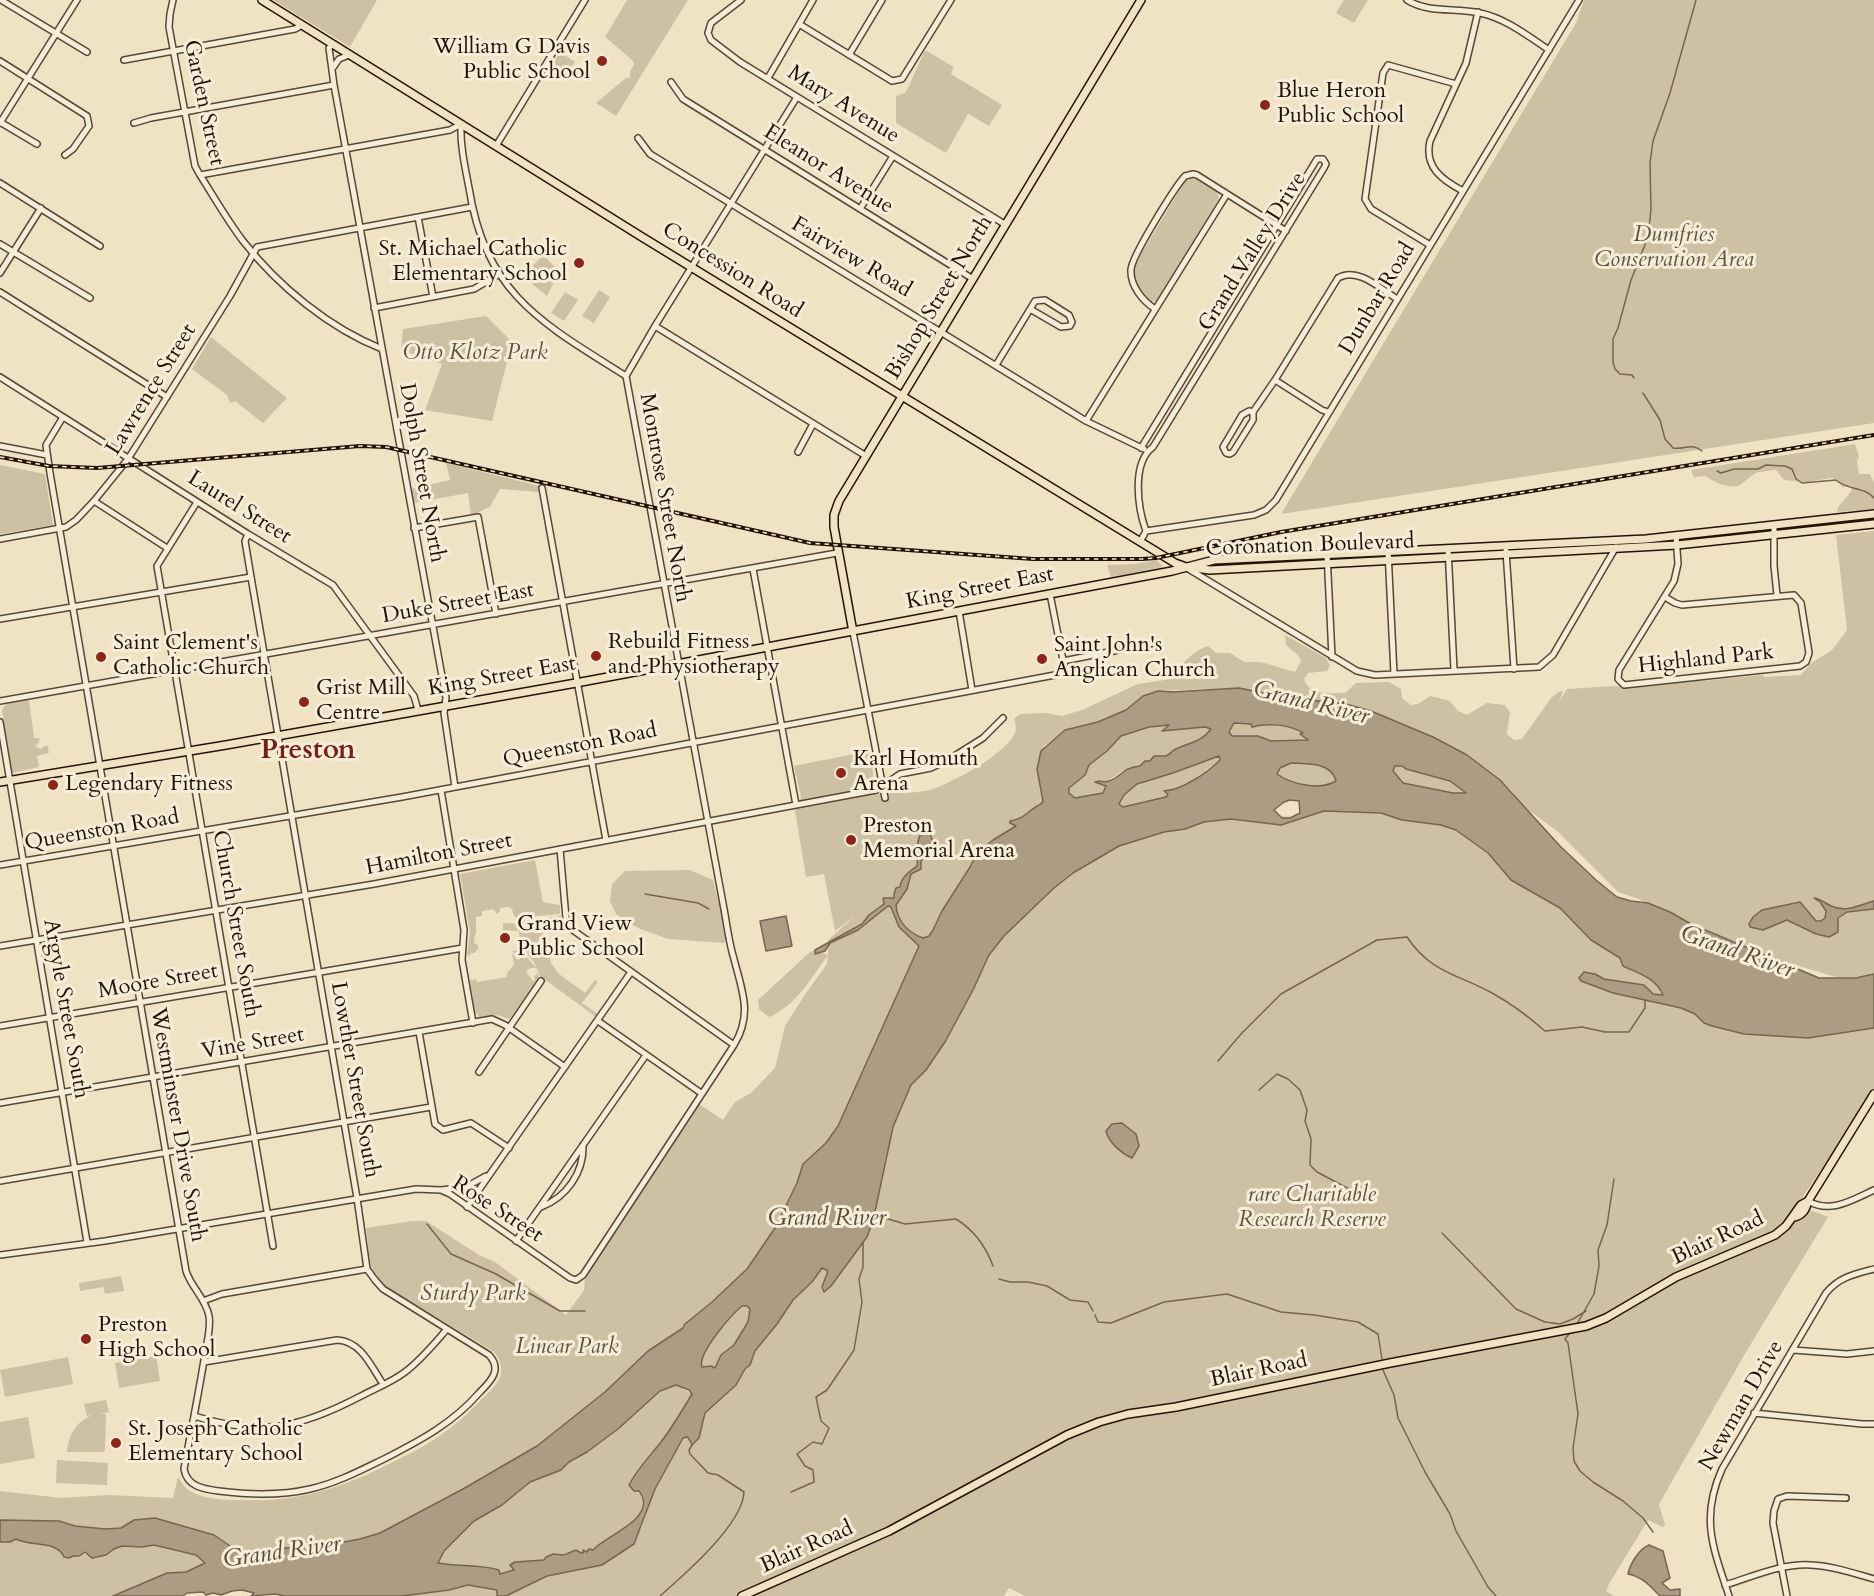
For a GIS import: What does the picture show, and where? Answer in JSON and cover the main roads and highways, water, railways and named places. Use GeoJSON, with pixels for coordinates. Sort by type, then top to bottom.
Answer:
{"type":"FeatureCollection","features":[{"type":"Feature","properties":{"kind":"main road","name":"Concession Road"},"geometry":{"type":"LineString","coordinates":[[262,0],[1174,563],[1186,567]]}},
{"type":"Feature","properties":{"kind":"main road","name":"Bishop Street North"},"geometry":{"type":"LineString","coordinates":[[853,632],[837,553],[834,521],[836,506],[1141,0]]}},
{"type":"Feature","properties":{"kind":"main road","name":"Coronation Boulevard"},"geometry":{"type":"LineString","coordinates":[[1186,567],[1214,560],[1616,540],[1774,526],[1874,514]]}},
{"type":"Feature","properties":{"kind":"main road"},"geometry":{"type":"LineString","coordinates":[[1860,516],[1860,526]]}},
{"type":"Feature","properties":{"kind":"main road","name":"Coronation Boulevard"},"geometry":{"type":"LineString","coordinates":[[1186,567],[1210,570],[1616,549],[1774,536],[1874,524]]}},
{"type":"Feature","properties":{"kind":"main road"},"geometry":{"type":"LineString","coordinates":[[1546,543],[1547,552]]}},
{"type":"Feature","properties":{"kind":"main road"},"geometry":{"type":"LineString","coordinates":[[1257,558],[1258,567]]}},
{"type":"Feature","properties":{"kind":"main road","name":"King Street East"},"geometry":{"type":"LineString","coordinates":[[0,782],[279,736],[576,683],[1172,572],[1186,567]]}},
{"type":"Feature","properties":{"kind":"main road","name":"Blair Road"},"geometry":{"type":"LineString","coordinates":[[742,1596],[889,1531],[1067,1435],[1099,1422],[1128,1414],[1176,1407],[1587,1326],[1606,1318],[1676,1277],[1775,1235],[1794,1217],[1799,1216],[1806,1209],[1808,1201],[1874,1094]]}},
{"type":"Feature","properties":{"kind":"water","name":"Grand River"},"geometry":{"type":"Polygon","coordinates":[[[1239,688],[1283,697],[1346,704],[1371,711],[1433,737],[1467,755],[1500,780],[1560,846],[1617,897],[1648,903],[1691,924],[1819,978],[1856,978],[1874,974],[1874,1028],[1808,1038],[1744,1034],[1704,1023],[1695,1014],[1681,1008],[1613,993],[1581,981],[1579,978],[1584,972],[1604,979],[1644,985],[1653,994],[1663,995],[1651,980],[1623,966],[1620,958],[1591,940],[1560,908],[1511,880],[1488,853],[1456,830],[1441,825],[1402,820],[1381,813],[1324,811],[1281,825],[1231,819],[1204,822],[1185,829],[1164,832],[1119,846],[1073,873],[1004,936],[989,955],[945,1042],[926,1070],[911,1085],[893,1127],[873,1221],[867,1237],[831,1286],[824,1292],[822,1287],[828,1271],[822,1268],[812,1282],[793,1300],[755,1351],[750,1365],[745,1369],[736,1385],[705,1413],[699,1438],[692,1445],[688,1437],[683,1438],[655,1489],[634,1544],[602,1565],[547,1576],[506,1596],[497,1596],[497,1590],[468,1585],[449,1590],[402,1596],[285,1596],[275,1594],[251,1596],[254,1593],[242,1590],[221,1595],[213,1593],[206,1595],[203,1592],[187,1593],[183,1596],[113,1596],[167,1573],[186,1572],[205,1563],[196,1555],[154,1545],[122,1546],[106,1555],[92,1558],[85,1552],[69,1558],[64,1557],[56,1548],[50,1546],[16,1539],[10,1542],[0,1542],[0,1520],[59,1521],[75,1526],[105,1529],[121,1528],[134,1520],[155,1518],[214,1535],[239,1552],[317,1547],[380,1533],[537,1446],[605,1392],[648,1351],[683,1328],[747,1269],[775,1228],[797,1183],[803,1164],[826,1143],[838,1126],[919,946],[899,927],[891,907],[888,906],[858,930],[830,943],[825,951],[815,954],[815,950],[862,924],[869,915],[884,904],[883,898],[894,898],[896,888],[900,887],[908,873],[917,866],[920,835],[930,833],[934,846],[921,861],[921,869],[911,874],[907,889],[896,905],[901,921],[908,930],[923,938],[929,936],[970,867],[974,859],[973,853],[979,847],[983,848],[1016,826],[1010,821],[1023,816],[1043,801],[1037,769],[1041,751],[1065,730],[1098,722],[1126,710],[1143,696],[1158,691],[1239,688]],[[1234,723],[1229,732],[1232,736],[1258,736],[1271,741],[1308,740],[1300,734],[1303,733],[1285,726],[1252,727],[1251,724],[1234,723]],[[1169,725],[1149,727],[1121,736],[1089,765],[1085,775],[1069,788],[1069,793],[1075,798],[1103,793],[1106,786],[1095,782],[1107,782],[1114,779],[1129,768],[1150,761],[1154,756],[1167,756],[1174,750],[1199,740],[1211,729],[1205,727],[1162,731],[1169,725]],[[1219,756],[1173,773],[1137,784],[1124,795],[1119,804],[1123,807],[1166,797],[1168,794],[1164,791],[1179,788],[1194,780],[1220,760],[1219,756]],[[1291,763],[1280,768],[1277,774],[1290,781],[1314,786],[1336,781],[1330,770],[1311,764],[1291,763]],[[1395,766],[1393,771],[1403,783],[1453,793],[1466,793],[1450,781],[1402,766],[1395,766]],[[1299,801],[1284,802],[1274,810],[1282,818],[1290,818],[1300,813],[1299,801]],[[742,1306],[710,1344],[702,1361],[702,1367],[715,1368],[721,1355],[734,1345],[748,1322],[750,1309],[742,1306]],[[676,1385],[660,1391],[618,1429],[569,1462],[561,1470],[530,1482],[502,1505],[474,1521],[444,1551],[438,1563],[491,1568],[499,1570],[500,1574],[514,1570],[510,1565],[515,1562],[544,1560],[553,1554],[564,1555],[576,1550],[583,1553],[583,1550],[587,1552],[589,1549],[593,1550],[624,1528],[639,1515],[643,1507],[643,1498],[639,1491],[634,1491],[629,1485],[670,1430],[692,1394],[689,1390],[676,1385]]]}},
{"type":"Feature","properties":{"kind":"water"},"geometry":{"type":"Polygon","coordinates":[[[1814,898],[1842,909],[1874,901],[1874,909],[1847,912],[1838,918],[1838,932],[1829,937],[1816,934],[1787,920],[1763,930],[1750,927],[1749,924],[1753,917],[1762,910],[1800,902],[1816,921],[1821,921],[1825,918],[1826,911],[1814,898]]]}},
{"type":"Feature","properties":{"kind":"water"},"geometry":{"type":"Polygon","coordinates":[[[786,916],[792,946],[766,951],[760,921],[786,916]]]}},
{"type":"Feature","properties":{"kind":"water"},"geometry":{"type":"Polygon","coordinates":[[[1122,1123],[1136,1134],[1139,1146],[1132,1158],[1116,1147],[1106,1131],[1112,1124],[1122,1123]]]}},
{"type":"Feature","properties":{"kind":"water"},"geometry":{"type":"Polygon","coordinates":[[[1649,1545],[1663,1551],[1670,1578],[1662,1583],[1670,1590],[1680,1589],[1680,1596],[1660,1596],[1642,1580],[1628,1574],[1636,1557],[1649,1545]]]}},
{"type":"Feature","properties":{"kind":"waterway"},"geometry":{"type":"LineString","coordinates":[[1634,378],[1632,375],[1620,374],[1615,369],[1613,339],[1631,280],[1648,237],[1651,209],[1650,163],[1653,141],[1670,93],[1696,0]]}},
{"type":"Feature","properties":{"kind":"waterway"},"geometry":{"type":"LineString","coordinates":[[1643,393],[1660,420],[1665,439],[1673,448],[1695,447],[1702,451]]}},
{"type":"Feature","properties":{"kind":"waterway"},"geometry":{"type":"LineString","coordinates":[[1717,471],[1721,473],[1734,469],[1758,469],[1766,465],[1785,466],[1792,469],[1796,479],[1802,483],[1836,480],[1846,486],[1866,492],[1874,498]]}},
{"type":"Feature","properties":{"kind":"waterway"},"geometry":{"type":"LineString","coordinates":[[897,855],[919,858]]}},
{"type":"Feature","properties":{"kind":"waterway"},"geometry":{"type":"LineString","coordinates":[[645,894],[698,903],[709,909]]}},
{"type":"Feature","properties":{"kind":"waterway"},"geometry":{"type":"LineString","coordinates":[[1218,1061],[1281,994],[1377,940],[1407,937],[1416,949],[1435,965],[1499,997],[1520,1010],[1545,1031],[1582,1027],[1605,1032],[1629,1032],[1645,1008],[1645,1000]]}},
{"type":"Feature","properties":{"kind":"waterway"},"geometry":{"type":"LineString","coordinates":[[1259,1090],[1277,1074],[1288,1079],[1300,1090],[1307,1110],[1305,1121],[1311,1139],[1310,1165],[1317,1172],[1370,1200]]}},
{"type":"Feature","properties":{"kind":"waterway"},"geometry":{"type":"LineString","coordinates":[[1577,1324],[1594,1294],[1599,1266],[1598,1250],[1607,1225],[1614,1179]]}},
{"type":"Feature","properties":{"kind":"waterway"},"geometry":{"type":"LineString","coordinates":[[875,1215],[905,1224],[956,1219],[979,1240],[993,1266]]}},
{"type":"Feature","properties":{"kind":"waterway"},"geometry":{"type":"LineString","coordinates":[[427,1224],[451,1254],[496,1274],[560,1311],[585,1311]]}},
{"type":"Feature","properties":{"kind":"waterway"},"geometry":{"type":"LineString","coordinates":[[1442,1233],[1516,1309],[1545,1322],[1560,1324],[1586,1311]]}},
{"type":"Feature","properties":{"kind":"waterway"},"geometry":{"type":"LineString","coordinates":[[791,1492],[814,1482],[813,1470],[805,1466],[797,1454],[813,1442],[822,1444],[829,1428],[821,1421],[816,1397],[827,1390],[854,1350],[862,1302],[859,1279],[863,1267],[863,1242]]}},
{"type":"Feature","properties":{"kind":"waterway"},"geometry":{"type":"LineString","coordinates":[[999,1279],[1047,1286],[1070,1300],[1088,1302],[1093,1311]]}},
{"type":"Feature","properties":{"kind":"waterway"},"geometry":{"type":"LineString","coordinates":[[1095,1315],[1098,1322],[1111,1323],[1164,1302],[1227,1294],[1281,1312],[1358,1322],[1378,1334],[1382,1359]]}},
{"type":"Feature","properties":{"kind":"waterway"},"geometry":{"type":"LineString","coordinates":[[1569,1334],[1565,1339],[1568,1343],[1578,1414],[1573,1448],[1574,1461],[1580,1471],[1593,1482],[1623,1501],[1643,1518],[1653,1532]]}},
{"type":"Feature","properties":{"kind":"waterway"},"geometry":{"type":"LineString","coordinates":[[1383,1370],[1394,1395],[1398,1418],[1425,1472],[1450,1514],[1456,1531],[1488,1587],[1496,1596]]}},
{"type":"Feature","properties":{"kind":"waterway"},"geometry":{"type":"LineString","coordinates":[[660,1596],[711,1548],[734,1519],[744,1492],[718,1475],[708,1473],[690,1454],[689,1450],[692,1445]]}},
{"type":"Feature","properties":{"kind":"railway"},"geometry":{"type":"LineString","coordinates":[[0,457],[49,466],[97,468],[360,446],[386,447],[810,543],[1033,559],[1142,559],[1281,532],[1874,435]]}},
{"type":"Feature","properties":{"kind":"place","name":"William G Davis Public School"},"geometry":{"type":"Point","coordinates":[602,61]}},
{"type":"Feature","properties":{"kind":"place","name":"Blue Heron Public School"},"geometry":{"type":"Point","coordinates":[1265,105]}},
{"type":"Feature","properties":{"kind":"place","name":"St. Michael Catholic Elementary School"},"geometry":{"type":"Point","coordinates":[579,263]}},
{"type":"Feature","properties":{"kind":"place","name":"Rebuild Fitness and Physiotherapy"},"geometry":{"type":"Point","coordinates":[596,656]}},
{"type":"Feature","properties":{"kind":"place","name":"Saint Clement's Catholic Church"},"geometry":{"type":"Point","coordinates":[101,657]}},
{"type":"Feature","properties":{"kind":"place","name":"Saint John's Anglican Church"},"geometry":{"type":"Point","coordinates":[1042,659]}},
{"type":"Feature","properties":{"kind":"place","name":"Grist Mill Centre"},"geometry":{"type":"Point","coordinates":[304,702]}},
{"type":"Feature","properties":{"kind":"place","name":"Karl Homuth Arena"},"geometry":{"type":"Point","coordinates":[841,773]}},
{"type":"Feature","properties":{"kind":"place","name":"Legendary Fitness"},"geometry":{"type":"Point","coordinates":[53,785]}},
{"type":"Feature","properties":{"kind":"place","name":"Preston Memorial Arena"},"geometry":{"type":"Point","coordinates":[851,840]}},
{"type":"Feature","properties":{"kind":"place","name":"Grand View Public School"},"geometry":{"type":"Point","coordinates":[505,938]}},
{"type":"Feature","properties":{"kind":"place","name":"Preston High School"},"geometry":{"type":"Point","coordinates":[86,1339]}},
{"type":"Feature","properties":{"kind":"place","name":"St. Joseph Catholic Elementary School"},"geometry":{"type":"Point","coordinates":[116,1443]}},
{"type":"Feature","properties":{"kind":"district","name":"Preston"},"geometry":{"type":"Point","coordinates":[308,752]}},
{"type":"Feature","properties":{"kind":"park label","name":"Dumfries Conservation Area"},"geometry":{"type":"Point","coordinates":[1674,248]}},
{"type":"Feature","properties":{"kind":"park label","name":"Otto Klotz Park"},"geometry":{"type":"Point","coordinates":[475,354]}},
{"type":"Feature","properties":{"kind":"park label","name":"rare Charitable Research Reserve"},"geometry":{"type":"Point","coordinates":[1312,1208]}},
{"type":"Feature","properties":{"kind":"park label","name":"Sturdy Park"},"geometry":{"type":"Point","coordinates":[473,1295]}},
{"type":"Feature","properties":{"kind":"park label","name":"Linear Park"},"geometry":{"type":"Point","coordinates":[567,1348]}}]}
